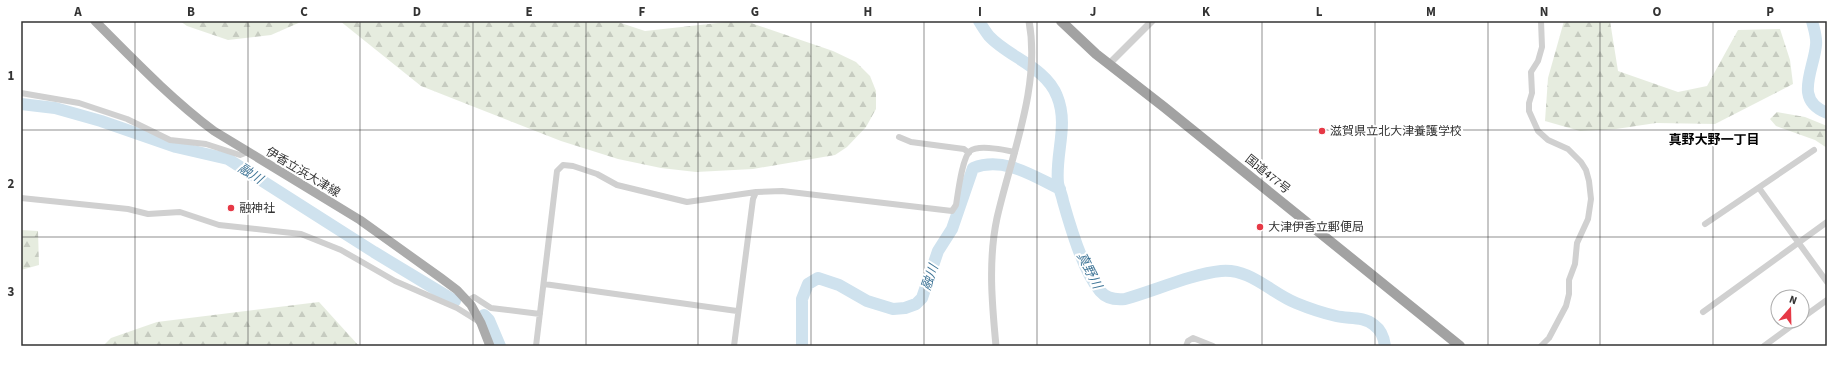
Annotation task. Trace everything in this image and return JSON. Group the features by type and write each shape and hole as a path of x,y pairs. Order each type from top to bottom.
{"highway":[{"name":"国道477号","path":"1061,21 1109,64 1460,346"}],"main road":[{"name":"伊香立浜大津線","path":"95,21 196,118 248,152 360,220 441,278 467,301 481,323 490,346"}],"street":[{"path":"996,346 992,293 993,246 997,219 1026,104 1031,58 1029,21"},
{"path":"1109,64 1152,21"},
{"path":"1541,21 1542,47 1538,61 1531,72 1532,93 1529,103 1529,111 1538,131 1548,140 1568,149 1581,162 1586,170 1589,181 1591,199 1588,220 1577,243 1575,264 1569,280 1569,294 1566,306 1549,338 1541,346"},
{"path":"21,92 79,103 127,119 170,140 206,144 240,155 248,152"},
{"path":"899,137 911,142 964,149 969,153"},
{"path":"536,346 557,171 563,165 572,166 597,174 617,185 687,202 756,192 782,191 952,211 956,205 966,158 969,153 980,148 1015,152"},
{"path":"1705,224 1814,150"},
{"path":"1759,188 1827,282"},
{"path":"734,346 753,199 756,192"},
{"path":"21,198 128,209 148,214 180,212 219,225 301,234 341,250 395,281 457,308 481,323"},
{"path":"1703,312 1827,222"},
{"path":"544,284 738,312"},
{"path":"467,301 474,297 491,308 540,314"},
{"path":"1810,312 1827,300"},
{"path":"1764,346 1787,329"},
{"path":"1186,346 1188,341 1193,338 1213,346"}],"green space":[{"path":"180,21 303,21 271,35 228,40 187,26"},
{"path":"340,21 615,21 645,31 736,21 751,23 833,51 856,62 870,76 876,91 876,109 866,127 847,147 835,155 753,169 696,172 661,168 618,159 561,141 421,86"},
{"path":"1564,21 1610,21 1618,71 1678,92 1707,86 1738,30 1780,29 1790,60 1793,84 1715,124 1656,123 1616,129 1580,131 1545,121 1548,78"},
{"path":"1777,112 1805,117 1827,126 1827,148 1815,140 1776,126 1770,119"},
{"path":"21,230 38,231 39,265 21,270"},
{"path":"319,302 359,346 103,346 111,338 157,322"}],"waterway":[{"name":"真野川","path":"979,21 989,36 997,43 1044,77 1052,86 1057,96 1062,118 1058,161 1058,185 1073,235 1083,260 1088,272 1102,293 1111,298 1125,299 1186,279 1221,271 1232,271 1251,277 1287,299 1305,307 1336,316 1366,320 1380,332 1385,346"},
{"path":"1812,21 1816,42 1815,55 1808,84 1808,92 1811,100 1817,107 1827,113"},
{"name":"融川","path":"21,104 55,108 101,121 176,147 228,159 374,252 455,301"},
{"name":"融川","path":"802,346 802,299 808,284 818,278 839,285 867,301 893,309 905,308 916,304 922,298 938,251 952,229 973,168 996,164 1007,166 1029,173 1060,189"},
{"name":"融川","path":"484,315 489,320 500,346"}],"place":[{"name":"滋賀県立北大津養護学校","path":"1322,131"},
{"name":"融神社","path":"231,208"},
{"name":"大津伊香立郵便局","path":"1260,227"}],"district":[{"name":"真野大野一丁目","path":"1714,139"}]}
